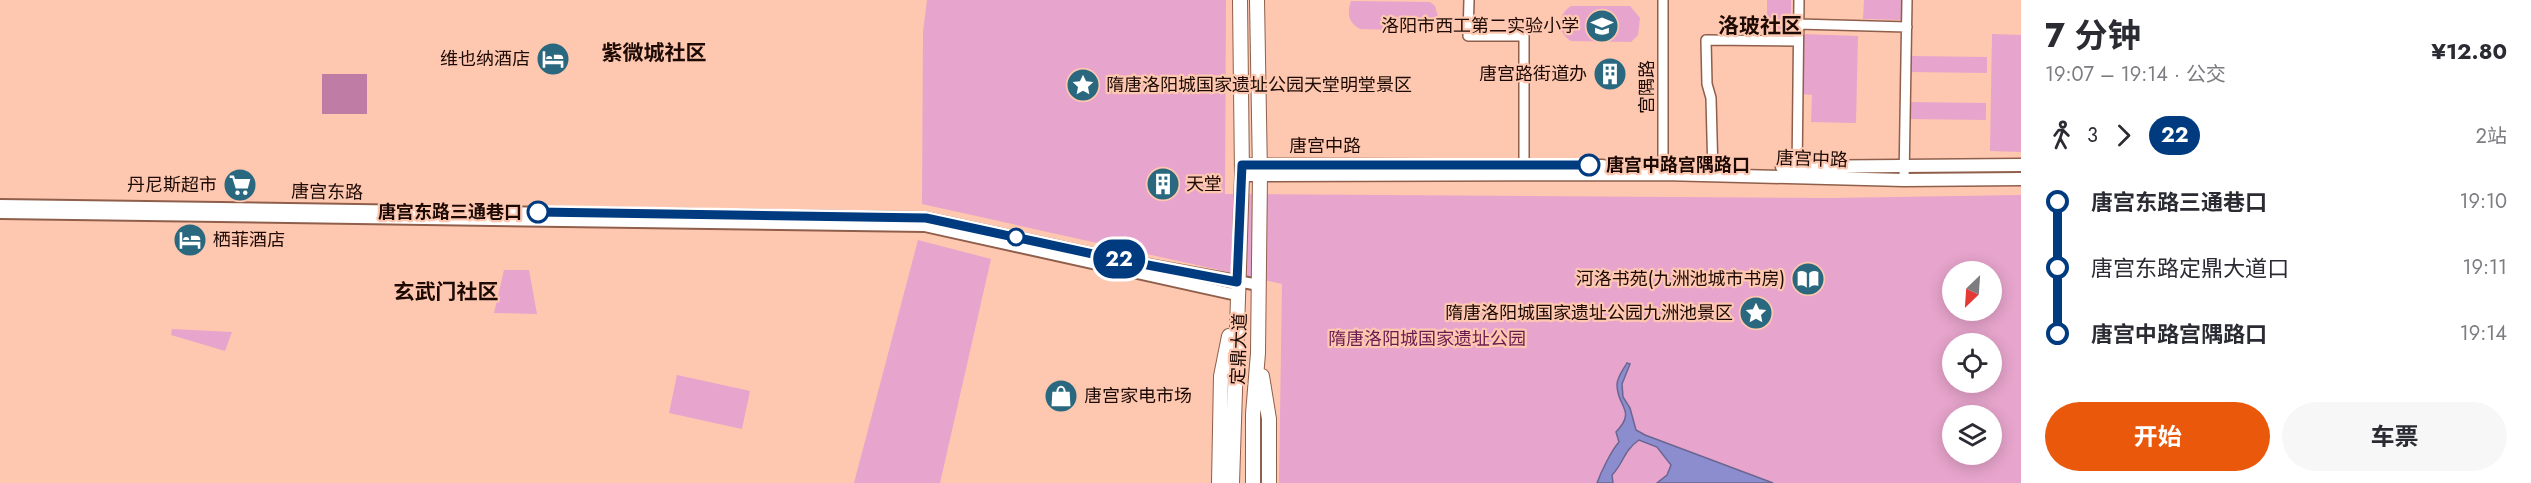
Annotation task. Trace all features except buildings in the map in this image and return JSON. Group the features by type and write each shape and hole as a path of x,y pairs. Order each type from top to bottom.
{"main road":[{"name":"定鼎大道","path":"1232,483 1227,415 1237,289 1242,170 1240,0"},
{"name":"定鼎大道","path":"1253,483 1258,353 1260,169 1257,0"},
{"name":"唐宫中路","path":"1242,170 1524,165 1663,170"},
{"name":"唐宫中路","path":"1904,174 2021,165"},
{"name":"唐宫中路","path":"1260,169 1713,170 2021,178"},
{"path":"1258,353 1268,410 1269,483"},
{"path":"1254,414 1258,405 1268,410"},
{"path":"1219,483 1227,415"}],"street":[{"path":"1468,0 1468,36 1524,36 1524,165"},
{"name":"宫隅路","path":"1663,0 1663,170"},
{"path":"1797,171 1799,0"},
{"path":"1904,174 1908,0"},
{"path":"1798,24 1907,27"},
{"path":"1713,170 1711,98 1707,84 1706,40 1798,41"},
{"name":"唐宫东路","path":"0,205 926,218 1116,259 1237,289"},
{"name":"唐宫东路","path":"0,213 925,226 1237,289 1259,285"}],"green space":[{"name":"隋唐洛阳城国家遗址公园","path":"927,0 1226,0 1225,194 1833,198 2021,195 2021,483 1279,483 1282,284 922,204 923,32"},
{"path":"1767,0 1791,0 1791,34 1767,34"},
{"path":"1864,0 1902,0 1902,20 1863,19"},
{"path":"1351,1 1430,2 1435,6 1438,17 1430,31 1360,29 1353,24 1350,17"},
{"path":"1571,6 1630,6 1640,18 1638,35 1631,42 1571,41 1563,33 1560,24 1563,14"},
{"path":"1803,34 1858,36 1856,123 1811,122 1812,95 1801,94"},
{"path":"1992,34 2021,35 2021,152 1990,151"},
{"path":"1911,56 1987,57 1987,73 1911,72"},
{"path":"1909,102 1986,103 1986,120 1909,119"},
{"path":"918,240 991,259 940,483 854,483"},
{"path":"504,270 529,270 537,314 494,313"},
{"path":"172,329 232,332 225,351 171,335"},
{"path":"677,375 750,391 742,429 669,413"}],"shaded area":[{"path":"322,74 367,74 367,114 322,114"}],"water":[{"path":"1627,363 1630,364 1622,384 1623,397 1630,408 1636,430 1773,483 1657,483 1667,475 1671,465 1657,447 1639,440 1630,448 1612,475 1613,483 1597,483 1606,462 1619,442 1616,432 1625,418 1626,413 1617,385 1619,376"}],"bus line":[{"name":"22","path":"538,212 926,218 1116,259 1237,282 1242,165 1589,165"}],"place":[{"name":"洛阳市西工第二实验小学","path":"1602,26"},
{"name":"维也纳酒店","path":"553,59"},
{"name":"唐宫路街道办","path":"1610,74"},
{"name":"隋唐洛阳城国家遗址公园天堂明堂景区","path":"1083,85"},
{"name":"唐宫中路宫隅路口","path":"1589,165"},
{"name":"天堂","path":"1163,184"},
{"name":"丹尼斯超市","path":"240,185"},
{"name":"唐宫东路三通巷口","path":"538,212"},
{"name":"栖菲酒店","path":"190,240"},
{"name":"河洛书苑(九洲池城市书房)","path":"1808,279"},
{"name":"隋唐洛阳城国家遗址公园九洲池景区","path":"1756,313"},
{"name":"唐宫家电市场","path":"1061,396"}],"district":[{"name":"洛玻社区","path":"1760,26"},
{"name":"紫微城社区","path":"654,53"},
{"name":"玄武门社区","path":"446,292"}]}
